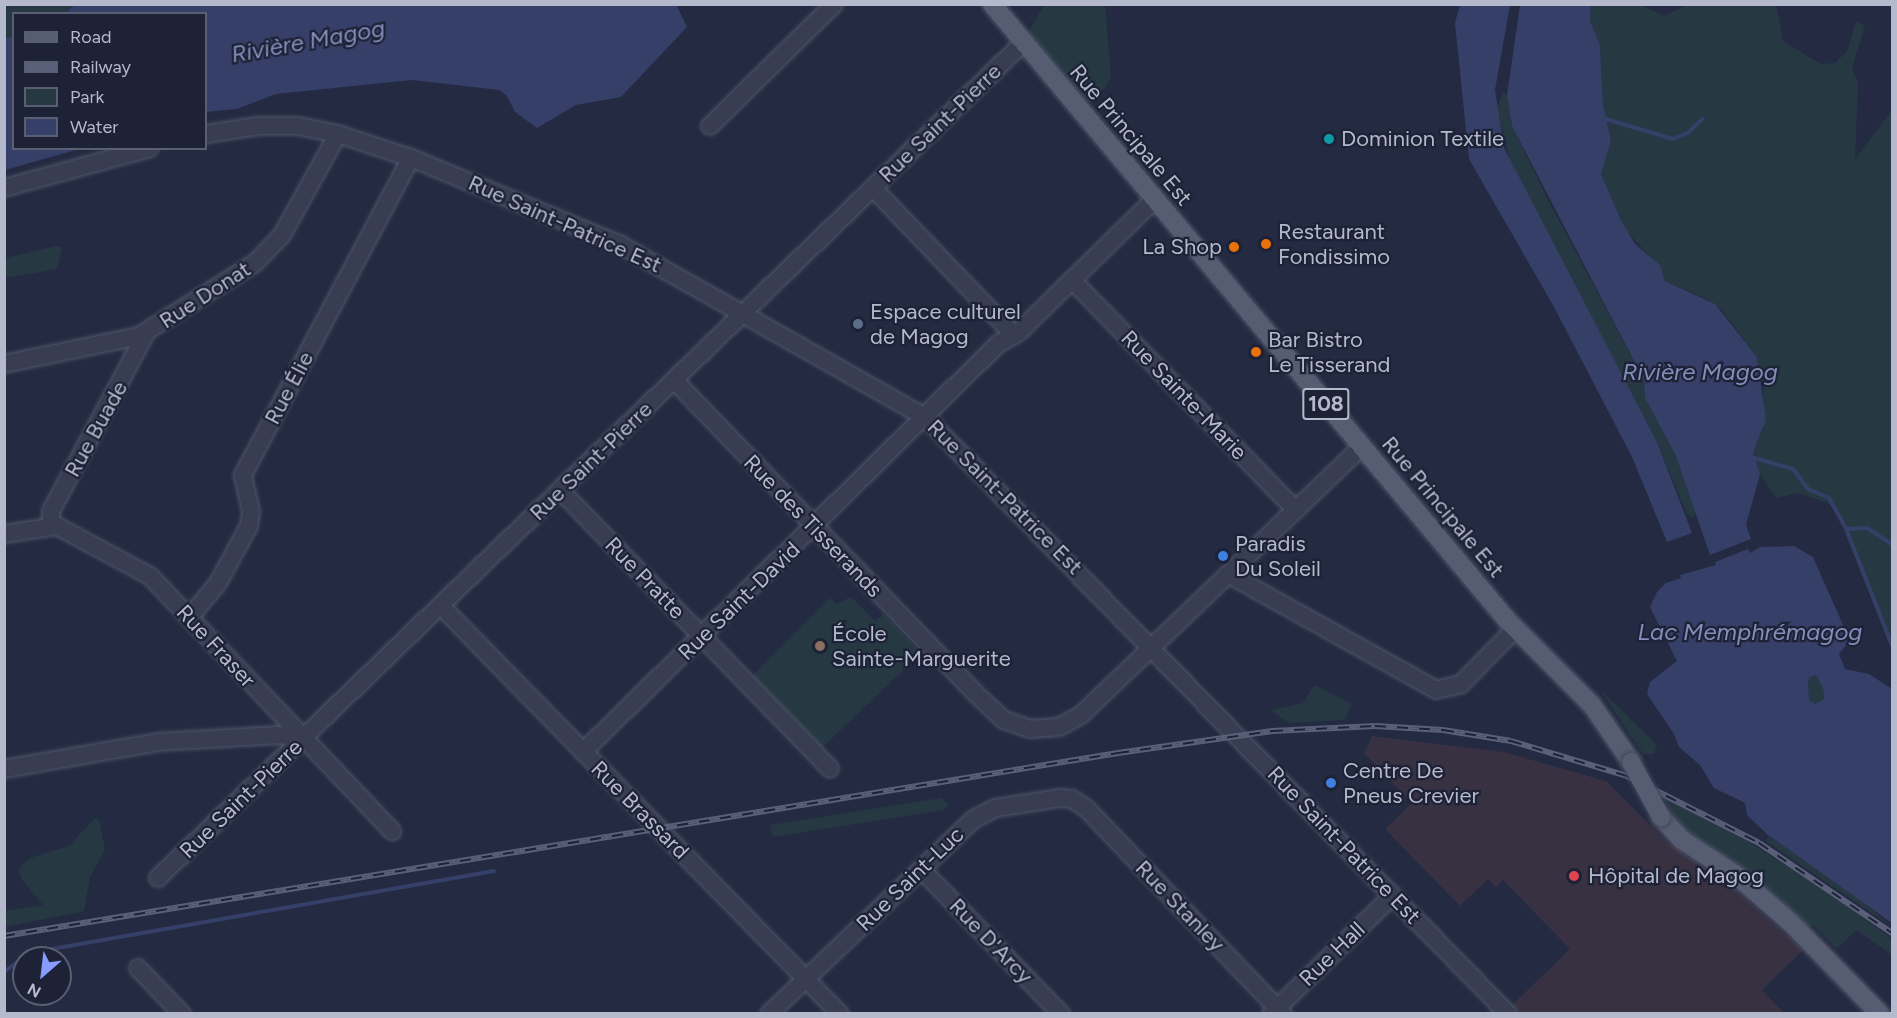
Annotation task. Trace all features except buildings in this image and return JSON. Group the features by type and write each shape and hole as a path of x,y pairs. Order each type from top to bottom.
{"main road":[{"name":"Rue Principale Est","path":"992,4 1515,628 1592,705 1631,762 1661,817 1682,840 1737,876 1790,922 1880,1014"}],"street":[{"path":"710,126 834,4"},
{"name":"Rue Saint-Pierre","path":"158,878 1023,43"},
{"name":"Rue Saint-Patrice Est","path":"207,134 278,125 338,134 411,158 601,235 743,312 925,417 1508,1014"},
{"name":"Rue Donat","path":"4,364 146,333 270,250 338,134"},
{"path":"4,188 143,150"},
{"name":"Rue Élie","path":"189,618 218,583 249,526 251,511 243,475 411,158"},
{"path":"873,188 1014,335"},
{"name":"Rue Saint-David","path":"583,752 703,638 999,344 1014,335 1154,200"},
{"name":"Rue Sainte-Marie","path":"1072,280 1296,510"},
{"name":"Rue Buade","path":"51,525 51,511 146,333"},
{"name":"Rue des Tisserands","path":"674,380 814,528 997,715 1021,727 1049,729 1075,719 1361,447"},
{"name":"Rue Pratte","path":"560,490 830,770"},
{"path":"4,534 51,525"},
{"name":"Rue Fraser","path":"51,525 143,570 392,831"},
{"path":"1228,574 1436,690 1461,684 1515,628"},
{"name":"Rue Brassard","path":"441,606 840,1014"},
{"path":"4,769 158,742 278,735 305,738"},
{"name":"Rue Saint-Luc","path":"770,1014 964,827 989,810 1060,798 1076,801"},
{"name":"Rue Stanley","path":"1076,801 1277,1012"},
{"name":"Rue D'Arcy","path":"921,869 1061,1014"},
{"name":"Rue Hall","path":"1277,1012 1393,895"},
{"path":"138,968 182,1014"}],"shaded area":[{"name":"Hôpital de Magog","path":"1372,736 1504,752 1606,781 1668,843 1728,883 1803,950 1762,990 1784,1013 1519,1013 1511,1006 1570,949 1503,880 1496,887 1488,879 1460,906 1385,829 1412,803 1364,753"}],"green space":[{"path":"4,5 75,5 66,12 12,12 12,36 5,38"},
{"path":"1044,5 1105,5 1111,77 1105,88 1085,105 1028,33"},
{"path":"1591,5 1641,5 1664,16 1687,5 1776,5 1783,41 1821,64 1835,63 1847,51 1856,22 1865,25 1852,68 1858,84 1855,159 1892,110 1892,645 1839,514 1828,503 1798,493 1776,498 1760,474 1753,453 1764,427 1763,383 1757,357 1722,310 1707,299 1665,281 1661,268 1627,232 1601,174 1611,141 1603,104 1600,45 1590,21"},
{"path":"1503,93 1507,95 1512,126 1548,200 1644,380 1645,398 1676,456 1696,513 1694,518 1687,514 1657,442 1510,161 1497,109"},
{"path":"57,246 62,248 57,269 5,278 5,258"},
{"name":"École Sainte-Marguerite","path":"851,597 875,621 883,614 921,653 822,748 752,676 830,598 836,604"},
{"path":"1816,675 1823,688 1824,700 1815,704 1809,700 1808,684 1809,678"},
{"path":"1314,685 1352,704 1344,720 1289,723 1271,710 1303,703"},
{"path":"1599,688 1657,745 1654,754 1643,754"},
{"path":"1660,794 1744,839 1825,890 1892,939 1892,955 1856,930 1837,949 1813,925 1810,927 1752,877 1684,830"},
{"path":"941,798 948,804 944,810 773,837 770,825"},
{"path":"94,819 99,819 105,850 90,877 84,911 5,927 5,911 43,905 22,880 18,870 22,865 30,858 69,846"},
{"path":"1769,836 1852,892 1892,927 1766,841"}],"water":[{"name":"Rivière Magog","path":"676,4 687,27 621,97 576,105 537,128 515,112 507,96 499,90 412,80 276,94 237,109 207,112 207,12 66,12 75,5"},
{"name":"Rivière Magog","path":"1460,5 1510,5 1495,90 1504,148 1657,442 1692,533 1667,542 1632,457 1554,307 1469,159 1455,23"},
{"name":"Rivière Magog","path":"1520,5 1591,5 1590,21 1600,45 1603,104 1611,141 1601,174 1622,222 1635,244 1660,265 1665,281 1715,304 1757,357 1766,420 1753,453 1760,474 1746,525 1751,539 1710,555 1676,456 1645,398 1644,380 1512,126 1507,95"},
{"path":"12,36 12,150 75,150 5,170 5,38"},
{"name":"Lac Memphrémagog","path":"1794,546 1813,557 1847,634 1847,644 1839,654 1845,669 1869,674 1892,689 1892,923 1768,835 1747,815 1745,803 1714,788 1700,765 1679,747 1674,734 1647,694 1650,682 1677,661 1650,607 1657,592 1666,583 1681,578 1680,575 1716,565 1715,562 1748,549 1750,553 1760,547","holes":["1816,675 1823,688 1824,699 1815,704 1809,700 1809,678"]}],"waterway":[{"path":"1606,119 1673,139 1688,133 1702,119"},
{"path":"1754,458 1793,469 1808,489 1829,498 1846,529 1892,645"},
{"path":"1846,529 1867,528 1892,544"},
{"path":"4,972 29,953 494,871"}],"railway":[{"path":"4,936 1118,753 1272,731 1375,726 1443,730 1511,741 1627,776 1759,843 1892,933"}],"place":[{"name":"Dominion Textile","path":"1329,139"},
{"name":"Restaurant Fondissimo","path":"1266,244"},
{"name":"La Shop","path":"1234,247"},
{"name":"Espace culturel de Magog","path":"858,324"},
{"name":"Bar Bistro Le Tisserand","path":"1256,352"},
{"name":"Paradis Du Soleil","path":"1223,556"},
{"name":"École Sainte-Marguerite","path":"820,646"},
{"name":"Centre De Pneus Crevier","path":"1331,783"},
{"name":"Hôpital de Magog","path":"1574,876"}]}
